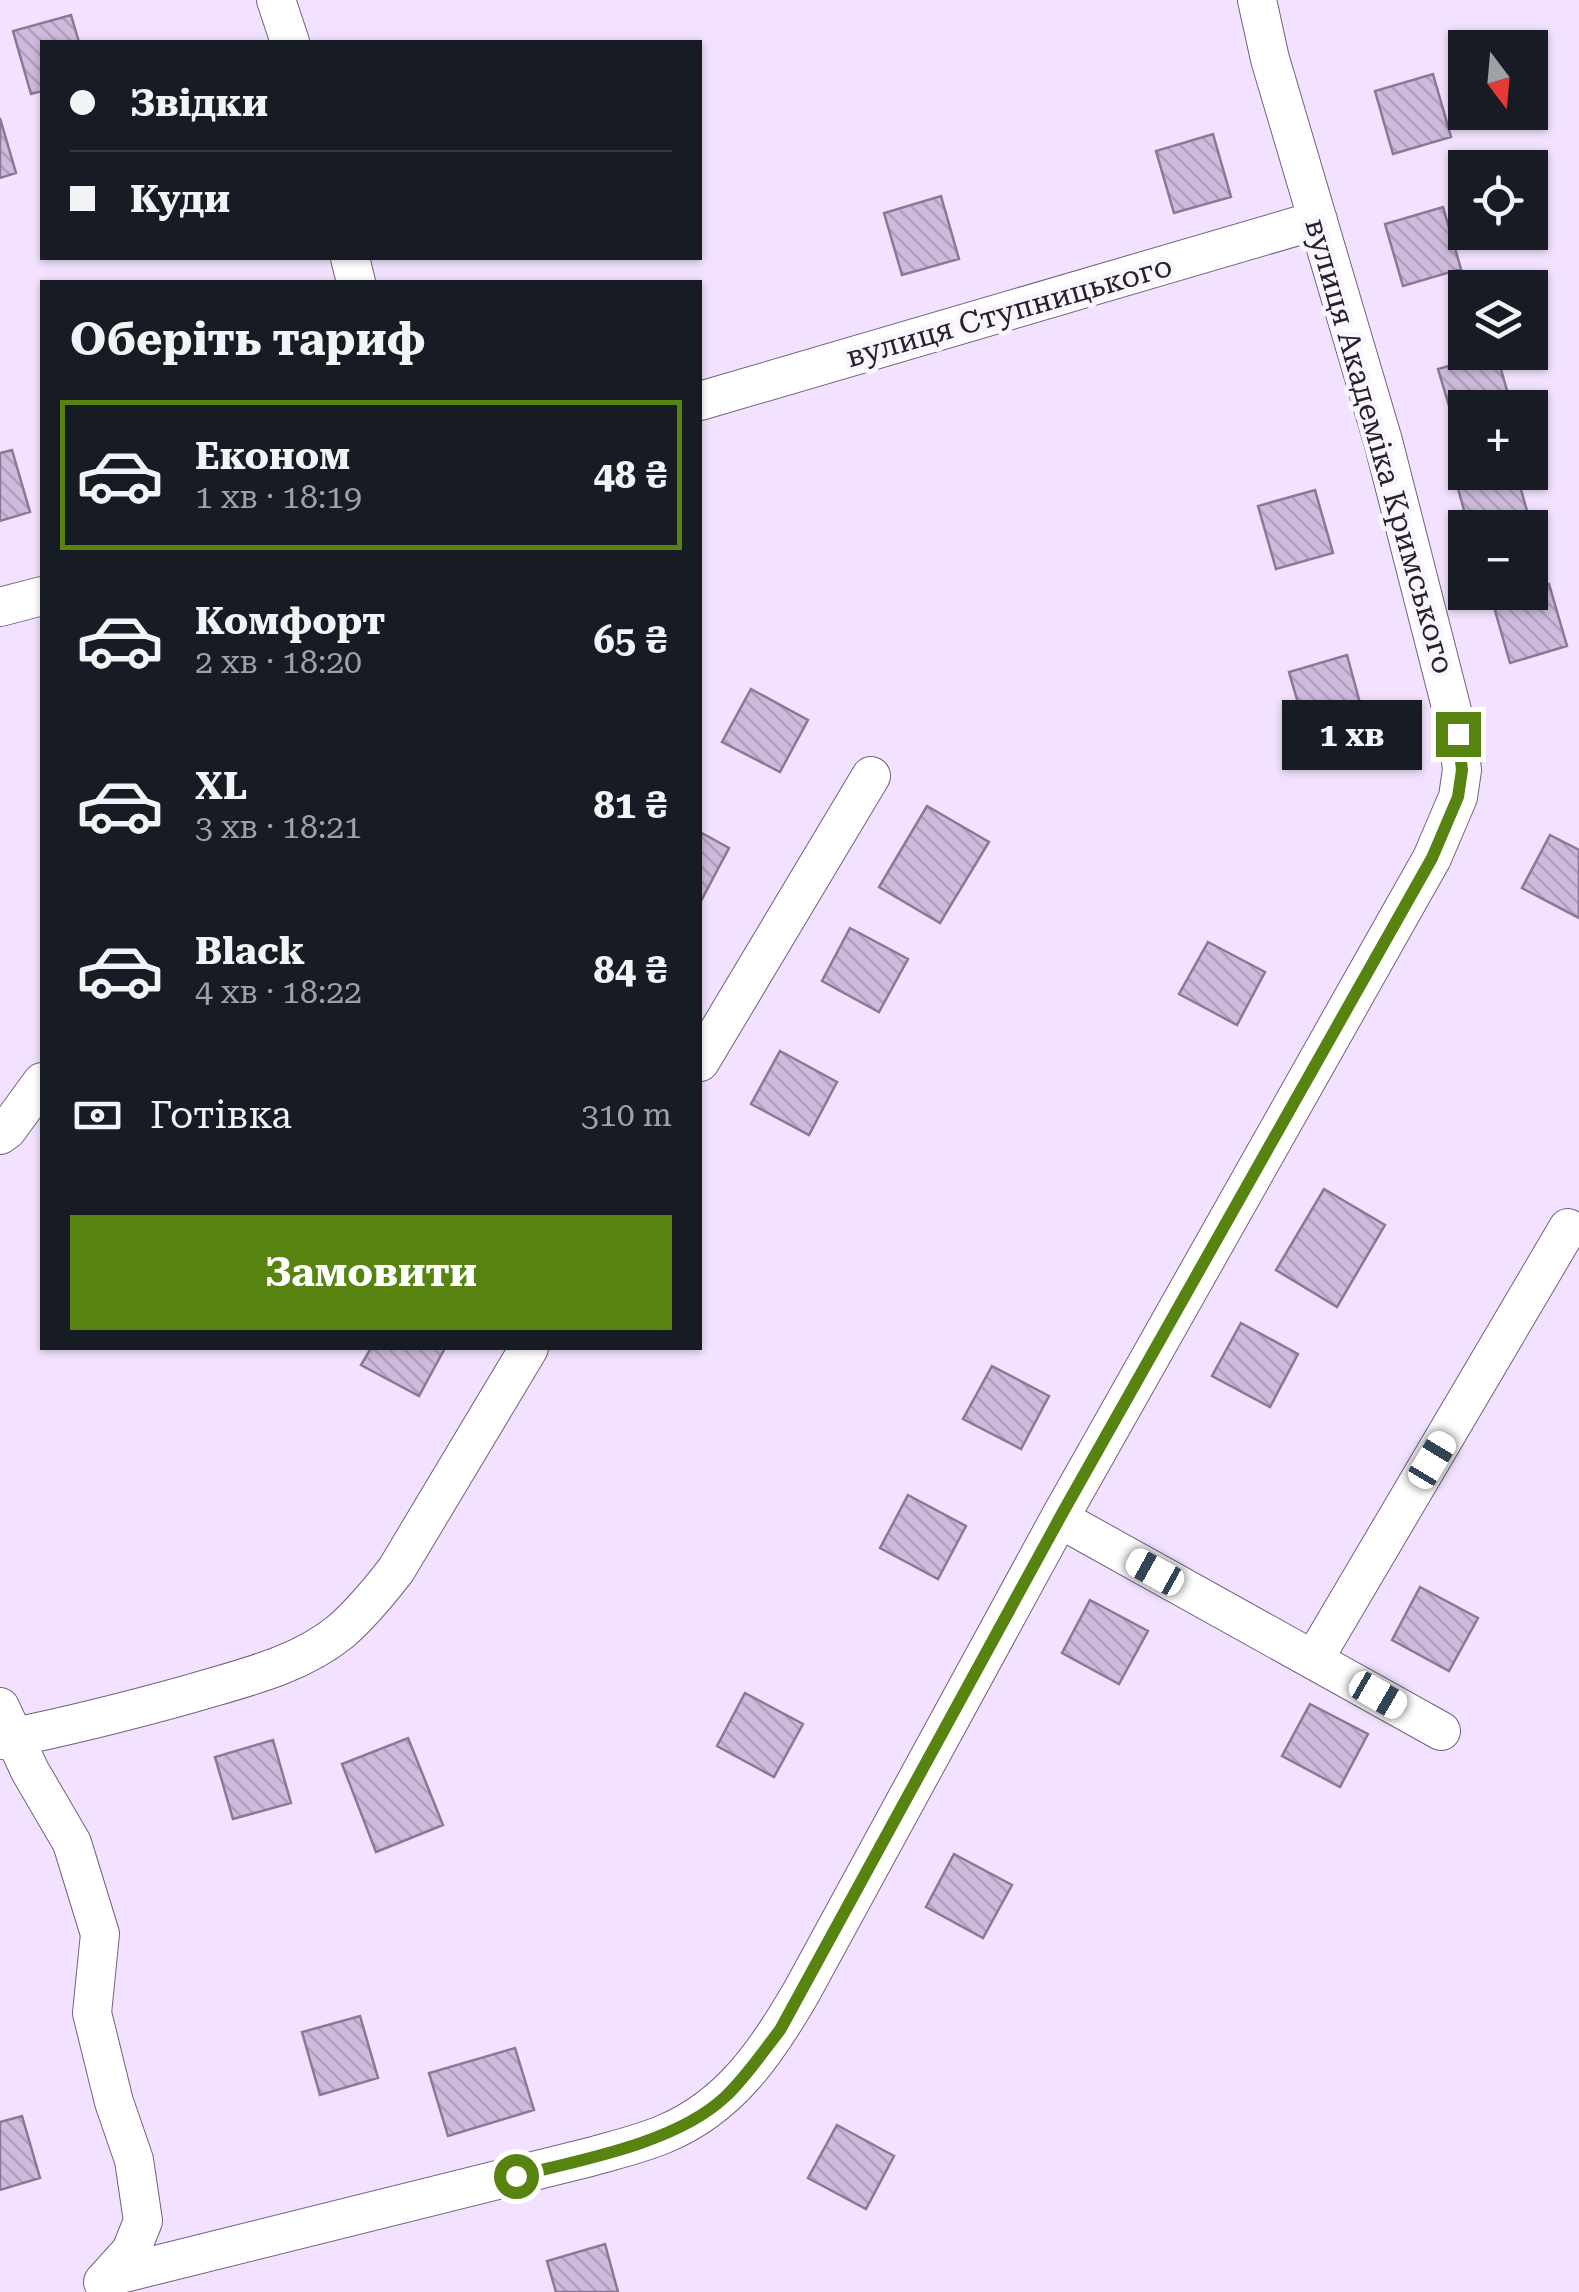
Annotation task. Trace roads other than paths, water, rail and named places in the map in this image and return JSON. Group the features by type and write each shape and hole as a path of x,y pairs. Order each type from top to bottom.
{"street":[{"path":"276,0 289,40"},
{"name":"вулиця Академіка Кримського","path":"101,2284 664,2135 724,2098 780,2030 1060,1519 1432,858 1458,797 1462,770 1458,734 1384,441 1270,59 1258,0"},
{"name":"вулиця Ступницького","path":"702,400 1318,220"},
{"path":"0,607 40,597"},
{"path":"702,1059 872,776"},
{"path":"0,1135 40,1085"},
{"path":"1314,1659 1568,1228"},
{"path":"101,2284 131,2251 143,2221 134,2160 114,2102 92,2014 100,1934 72,1843 5,1728 133,1710 246,1678 306,1654 339,1632 370,1603 396,1570 528,1350"},
{"path":"1060,1519 1441,1731"}]}
